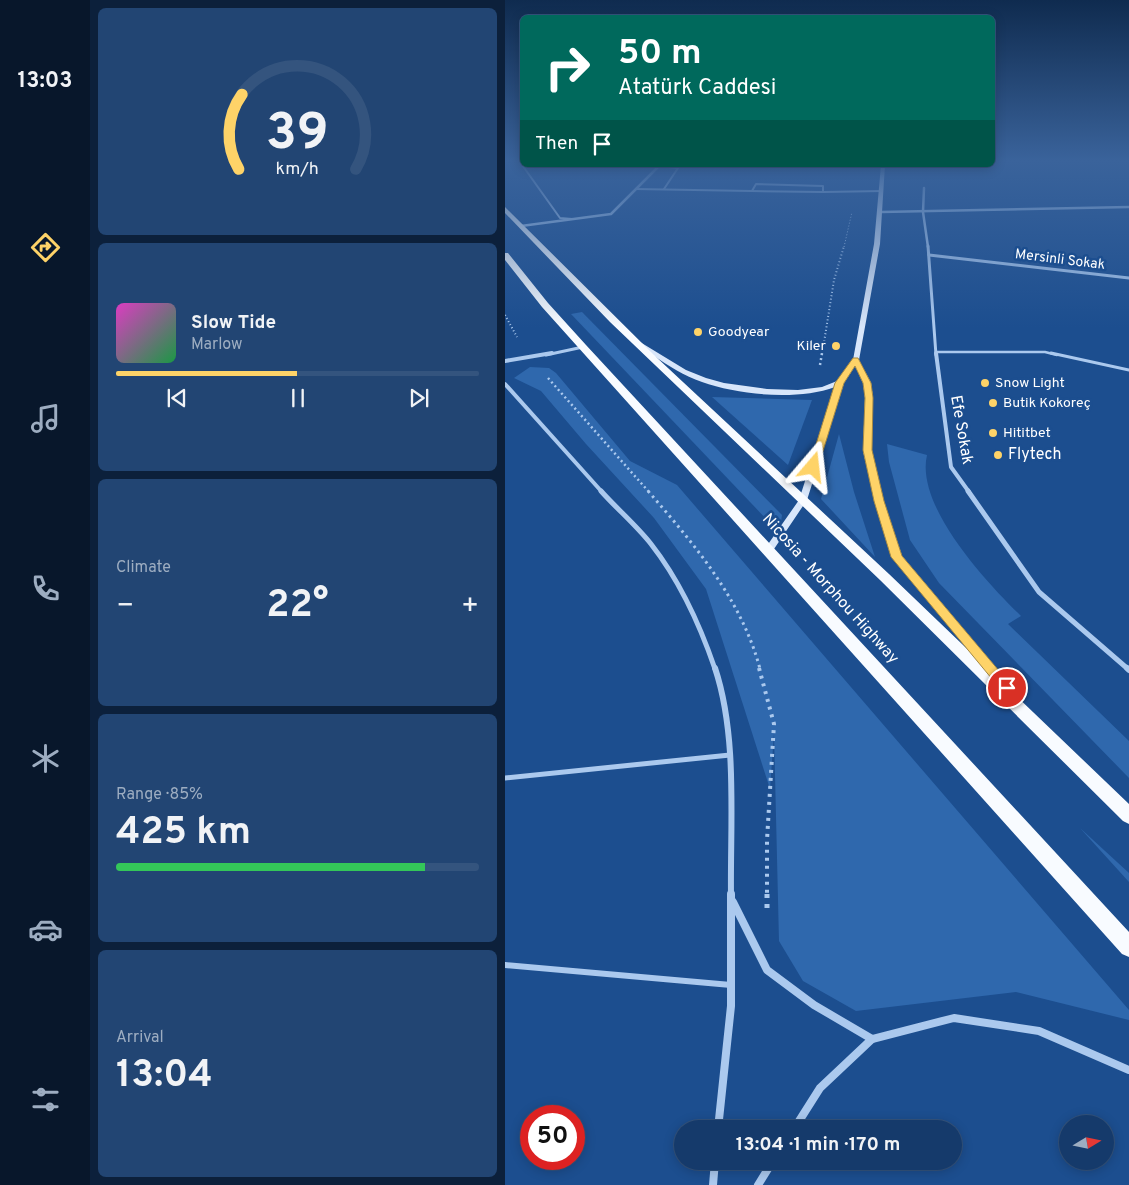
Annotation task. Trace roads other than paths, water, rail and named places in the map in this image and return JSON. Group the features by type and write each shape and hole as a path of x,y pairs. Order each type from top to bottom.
{"highway":[{"path":"513,217 631,339 803,500 1129,816"},
{"name":"Nicosia - Morphou Highway","path":"505,255 583,348 1129,947"}],"main road":[{"path":"769,550 803,500 839,383 856,360 880,217"},
{"path":"631,339 684,371 713,383 737,388 786,391 820,390 839,383"},
{"path":"856,360 867,383 869,398 867,450 879,501 897,557 1044,732"}],"street":[{"path":"521,226 587,217"},
{"name":"Efe Sokak","path":"924,217 929,255 936,352 951,468 1039,592 1129,670"},
{"name":"Mersinli Sokak","path":"929,255 1129,278"},
{"path":"505,361 583,348"},
{"path":"505,384 652,545 674,578 707,650 723,696 731,755 731,1006 719,1120"},
{"path":"732,900 767,970 814,1005 872,1039"},
{"path":"800,1120 820,1088 872,1039 953,1018 1039,1031 1129,1070"},
{"path":"713,1185 714,1170"},
{"path":"758,1185 767,1170"}],"lane":[{"path":"560,217 574,219"},
{"path":"936,352 1045,352 1129,370"},
{"path":"505,778 731,755"},
{"path":"505,965 731,985"}],"place":[{"name":"Goodyear","path":"698,332"},
{"name":"Kiler","path":"836,346"},
{"name":"Snow Light","path":"985,383"},
{"name":"Butik Kokoreç","path":"993,403"},
{"name":"Hititbet","path":"993,433"},
{"name":"Flytech","path":"998,455"}]}
